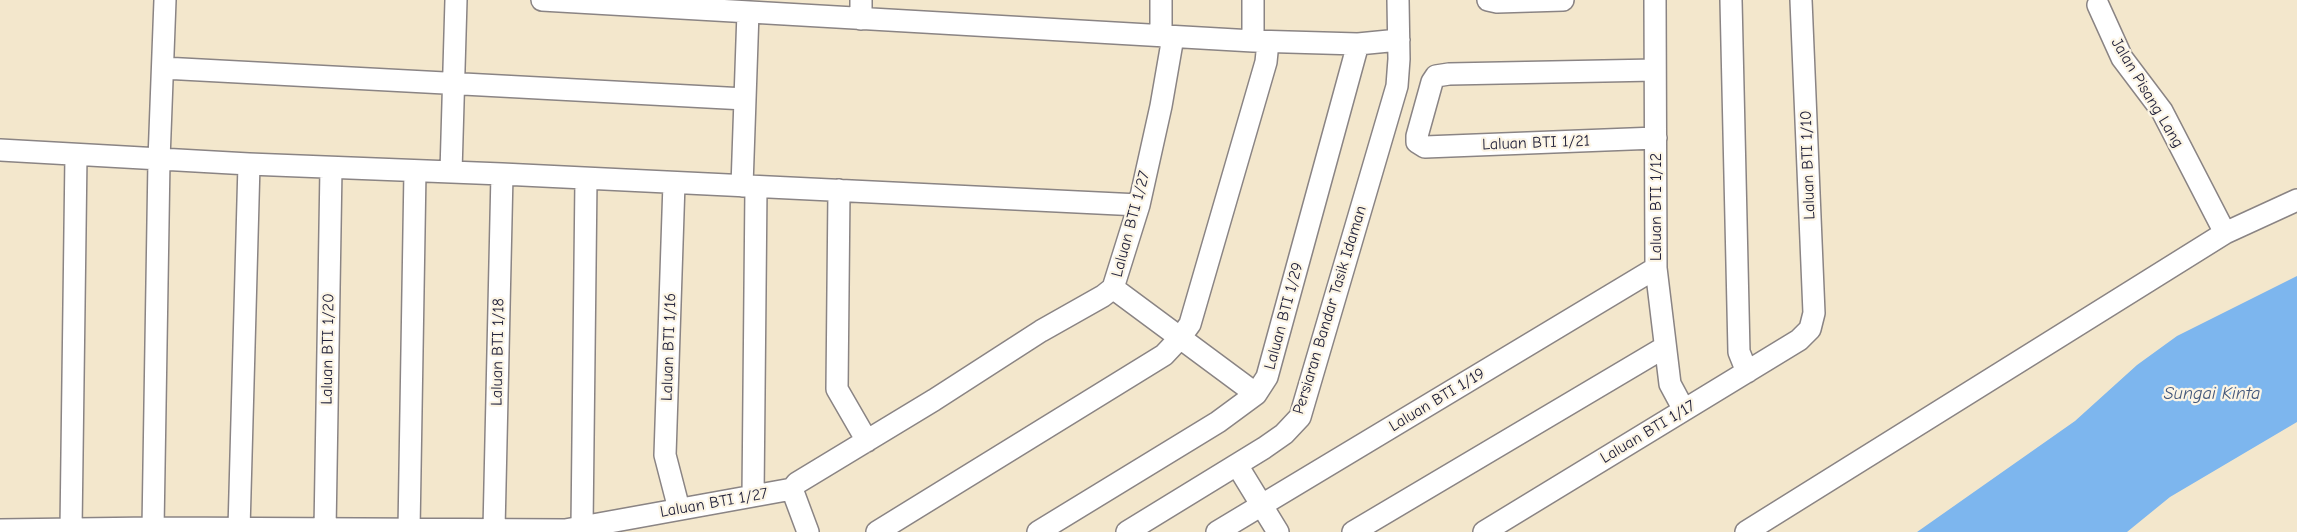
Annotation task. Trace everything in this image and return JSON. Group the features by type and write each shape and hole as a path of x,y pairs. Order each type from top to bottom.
{"street":[{"path":"153,528 159,160 165,0"},
{"path":"451,172 456,0"},
{"path":"542,0 588,1 748,12 861,9 1167,37 1358,44 1399,40"},
{"name":"Laluan BTI 1/27","path":"0,530 125,530 153,528 565,530 792,489 797,483 1041,331 1103,296 1113,288 1139,204 1161,106 1167,37 1161,0"},
{"path":"877,532 1164,355 1190,324 1266,62 1260,41 1253,0"},
{"name":"Persiaran Bandar Tasik Idaman","path":"1127,532 1284,434 1300,417 1397,86 1398,0"},
{"path":"1488,0 1497,2 1563,0"},
{"name":"Laluan BTI 1/12","path":"1655,0 1656,268 1670,384 1684,410"},
{"path":"1731,0 1739,352 1747,372"},
{"name":"Laluan BTI 1/10","path":"1801,0 1814,313 1810,329"},
{"name":"Jalan Pisang Lang","path":"2097,2 2122,58 2162,111 2225,233"},
{"path":"748,12 745,99 749,187 752,496"},
{"name":"Laluan BTI 1/29","path":"1038,532 1218,422 1256,394 1267,377 1358,44"},
{"path":"162,68 745,99"},
{"name":"Laluan BTI 1/21","path":"1656,70 1449,74 1436,76 1432,82 1417,142 1425,147 1656,138"},
{"path":"0,150 159,160 1139,204"},
{"path":"70,529 76,155"},
{"path":"239,529 248,164"},
{"name":"Laluan BTI 1/20","path":"324,530 330,168"},
{"path":"414,530 415,171"},
{"name":"Laluan BTI 1/18","path":"494,529 502,174"},
{"path":"582,527 586,178"},
{"name":"Laluan BTI 1/16","path":"674,184 665,455 679,509"},
{"path":"839,190 837,389 867,441"},
{"path":"1746,532 2225,233 2297,200"},
{"name":"Laluan BTI 1/19","path":"1217,532 1656,268"},
{"path":"1113,288 1256,394"},
{"name":"Laluan BTI 1/17","path":"1484,532 1799,340 1810,329"},
{"path":"1354,532 1665,347"},
{"path":"1237,465 1278,532"},
{"path":"792,489 808,532"}],"water":[{"name":"Sungai Kinta","path":"2297,276 2297,422 2170,497 2127,532 1917,532 2075,421 2137,365 2177,336"}]}
